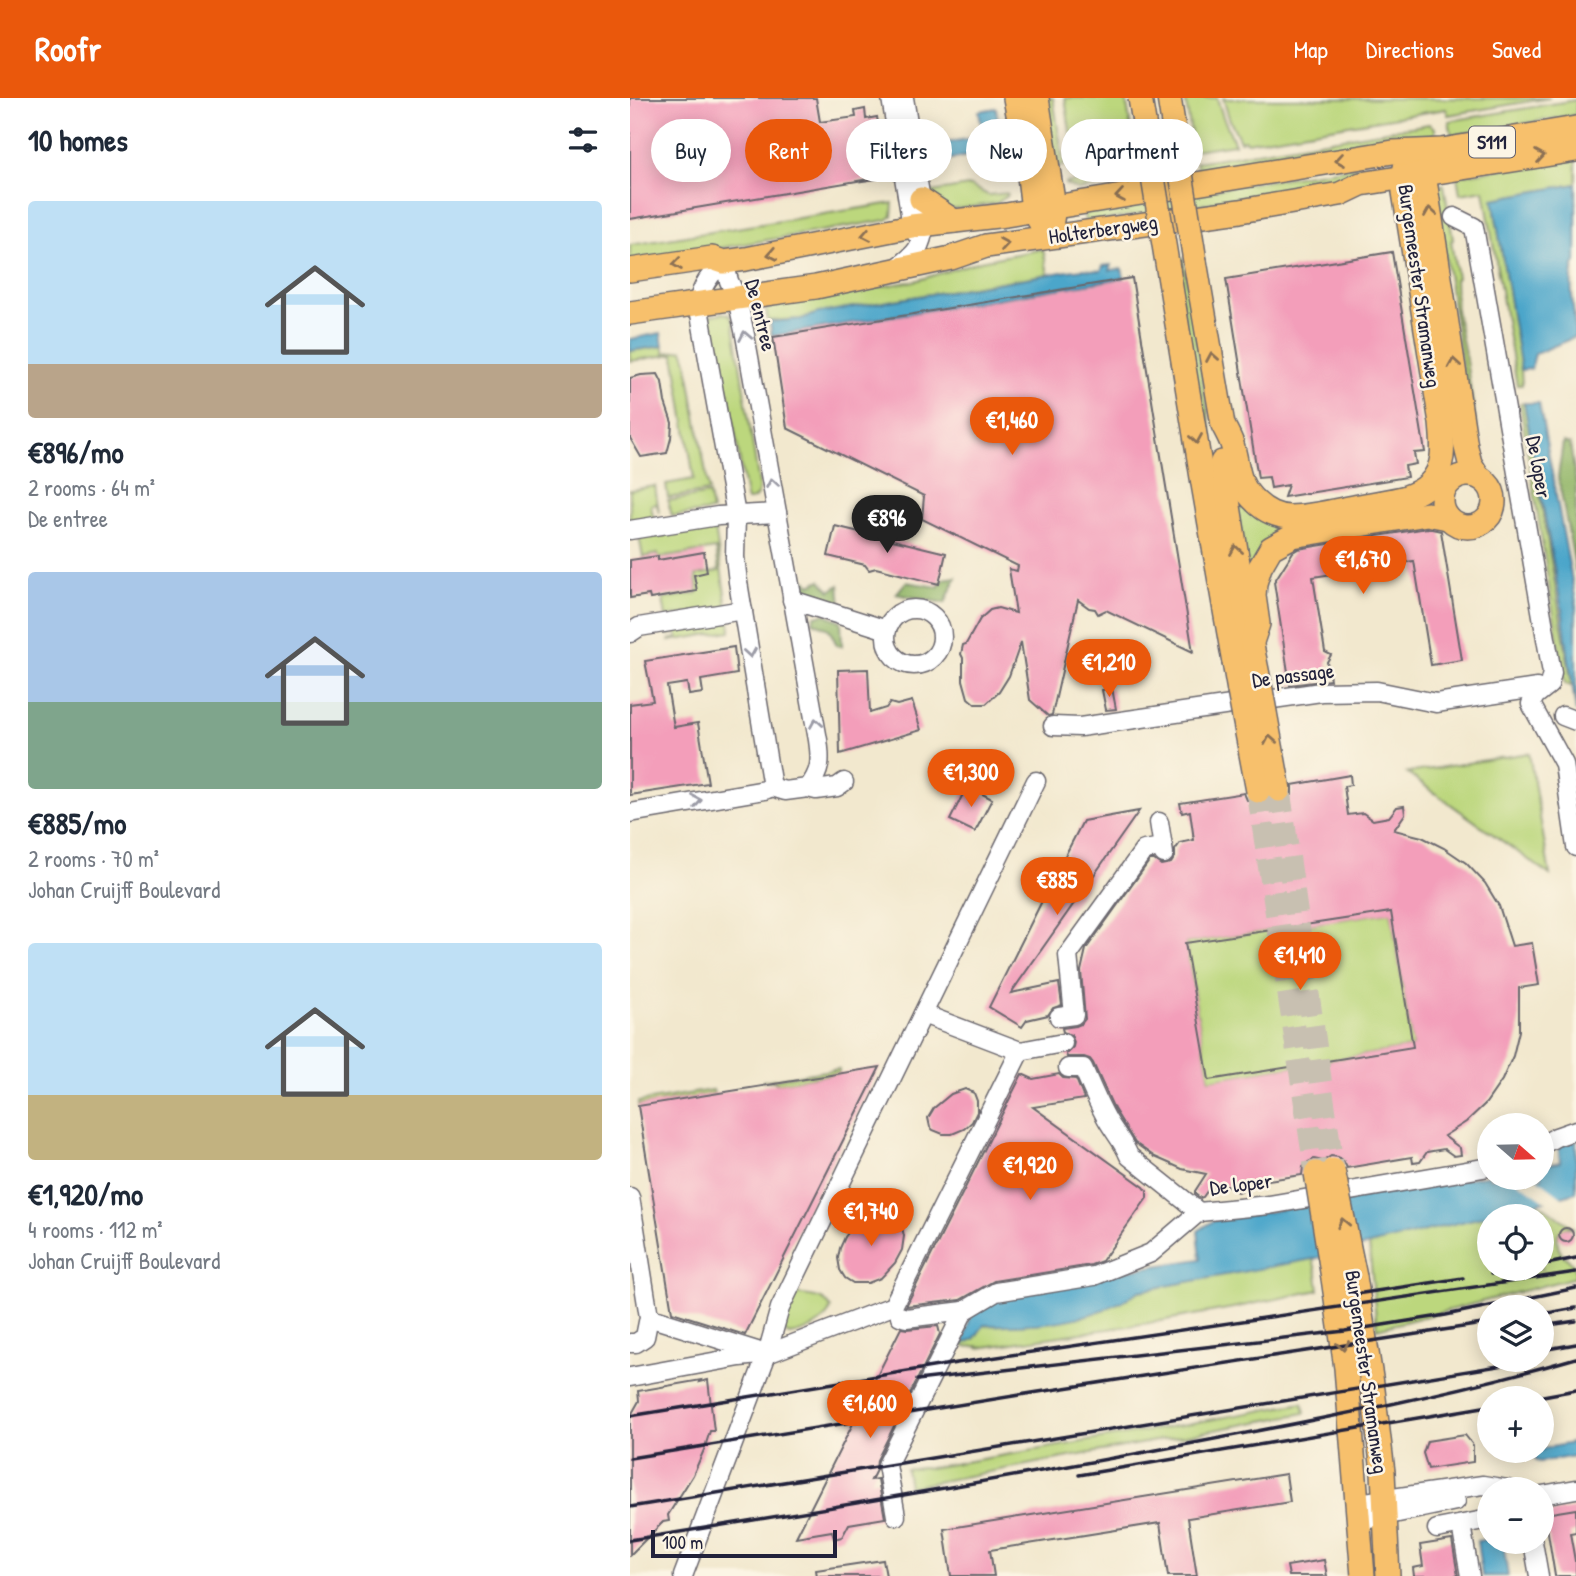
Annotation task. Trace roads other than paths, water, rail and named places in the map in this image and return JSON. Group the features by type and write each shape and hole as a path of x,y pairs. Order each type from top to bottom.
{"main road":[{"path":"1015,98 1028,168 1044,208"},
{"path":"1037,98 1044,208 1049,237"},
{"name":"Burgemeester Stramanweg","path":"1140,98 1201,471 1269,790"},
{"name":"Burgemeester Stramanweg","path":"1169,98 1223,425 1232,444 1240,482 1247,493 1265,509 1279,515 1292,526 1408,507 1430,483 1441,464 1441,423 1408,216 1414,176"},
{"name":"Holterbergweg","path":"630,270 712,258 724,262 746,259 919,231 954,221 1379,154 1442,150 1576,128"},
{"name":"Holterbergweg","path":"630,313 816,287 951,258 986,246 1240,211 1340,194 1362,184 1576,150"},
{"name":"Burgemeester Stramanweg","path":"1408,151 1466,447 1470,463 1478,476"},
{"path":"1340,194 1373,195 1390,199 1408,216"},
{"path":"921,199 954,221"},
{"path":"1408,507 1426,505 1440,497 1448,486 1464,475 1484,479 1492,490 1495,503 1490,516 1480,525 1459,526 1448,518 1442,505 1448,486 1456,464 1449,412 1434,380"},
{"name":"Burgemeester Stramanweg","path":"1223,425 1220,449 1252,642"},
{"name":"Burgemeester Stramanweg","path":"1250,691 1252,642 1258,624 1255,583 1270,548 1292,526 1336,510 1408,507 1448,518"},
{"name":"Burgemeester Stramanweg","path":"1325,1171 1344,1277 1373,1390 1383,1472 1388,1576"},
{"name":"Burgemeester Stramanweg","path":"1344,1277 1346,1368 1363,1576"}],"street":[{"path":"891,98 919,231 935,254 951,258"},
{"path":"890,272 914,256 919,231 921,199 904,98"},
{"name":"De loper","path":"1454,217 1474,227 1552,673 1549,685 1535,696 1531,704 1564,764 1576,847"},
{"name":"De entree","path":"724,262 737,298 813,706 820,767"},
{"name":"De entree","path":"698,303 707,280 724,262"},
{"path":"698,303 736,515 735,557 772,787"},
{"path":"630,530 718,516 777,513"},
{"path":"792,600 887,630"},
{"path":"633,628 744,610"},
{"name":"De passage","path":"1053,726 1080,727 1321,692 1377,691 1436,703 1537,688"},
{"path":"630,813 772,787 785,791 808,788 816,790 837,787 844,782 825,775 820,767"},
{"path":"808,788 820,767"},
{"path":"683,1576 767,1354 780,1308 1036,781"},
{"path":"1059,1017 1074,1014 1068,955 1144,850 1164,850 1159,822"},
{"path":"923,1014 1020,1052 1063,1043"},
{"path":"630,1377 767,1354 893,1306 1020,1052"},
{"name":"De loper","path":"1068,1068 1083,1068 1129,1156 1199,1212 1269,1205 1477,1169"},
{"path":"1554,1138 1576,1130"},
{"path":"630,1197 649,1317 645,1337 636,1343 630,1343"},
{"path":"900,1316 906,1318 964,1311 996,1292 1094,1276 1151,1253 1199,1212"},
{"path":"895,1517 887,1465 964,1311"},
{"path":"658,1320 767,1354"},
{"path":"1359,1512 1477,1486"},
{"path":"1554,1493 1576,1489"},
{"path":"1437,1529 1477,1522"},
{"path":"1461,1525 1470,1576"},
{"path":"1535,1554 1539,1576"}],"water":[{"path":"996,108 998,119 980,119 979,111"},
{"path":"966,139 966,156 952,159 952,142"},
{"path":"1576,184 1576,261 1572,279 1575,337 1535,354 1531,369 1521,370 1493,199"},
{"path":"1111,265 1110,270 1122,269 1124,278 772,336 770,322 801,319 818,313 1068,271 1101,271 1103,266"},
{"path":"661,333 663,346 630,351 630,339"},
{"path":"1524,403 1539,403 1576,602 1576,712 1563,616"},
{"path":"1576,1141 1576,1192 1534,1204 1477,1204 1477,1218 1313,1259 1139,1291 1121,1302 1084,1316 1025,1325 984,1325 974,1339 963,1344 977,1293 1201,1259 1198,1231 1213,1221 1477,1177 1477,1190 1554,1190 1554,1163 1560,1162 1558,1144"},
{"path":"1576,1442 1576,1456 1554,1460 1554,1447"},
{"path":"1479,1554 1505,1554 1508,1576 1482,1576"}],"tunnel":[{"path":"1279,790 1333,1170"},
{"path":"1258,791 1316,1173"}],"railway":[{"path":"1554,1263 1576,1258"},
{"path":"630,1416 957,1363 1576,1272"},
{"path":"1356,1294 1463,1278"},
{"path":"917,1380 1345,1331 1446,1315 1576,1288"},
{"path":"1554,1312 1576,1308"},
{"path":"1554,1324 1576,1321"},
{"path":"630,1458 1477,1325"},
{"path":"1554,1348 1576,1344"},
{"path":"630,1540 973,1483 1278,1427 1428,1396 1576,1358"},
{"path":"630,1507 1477,1370"},
{"path":"1554,1394 1576,1390"},
{"path":"1079,1475 1477,1408"}]}
